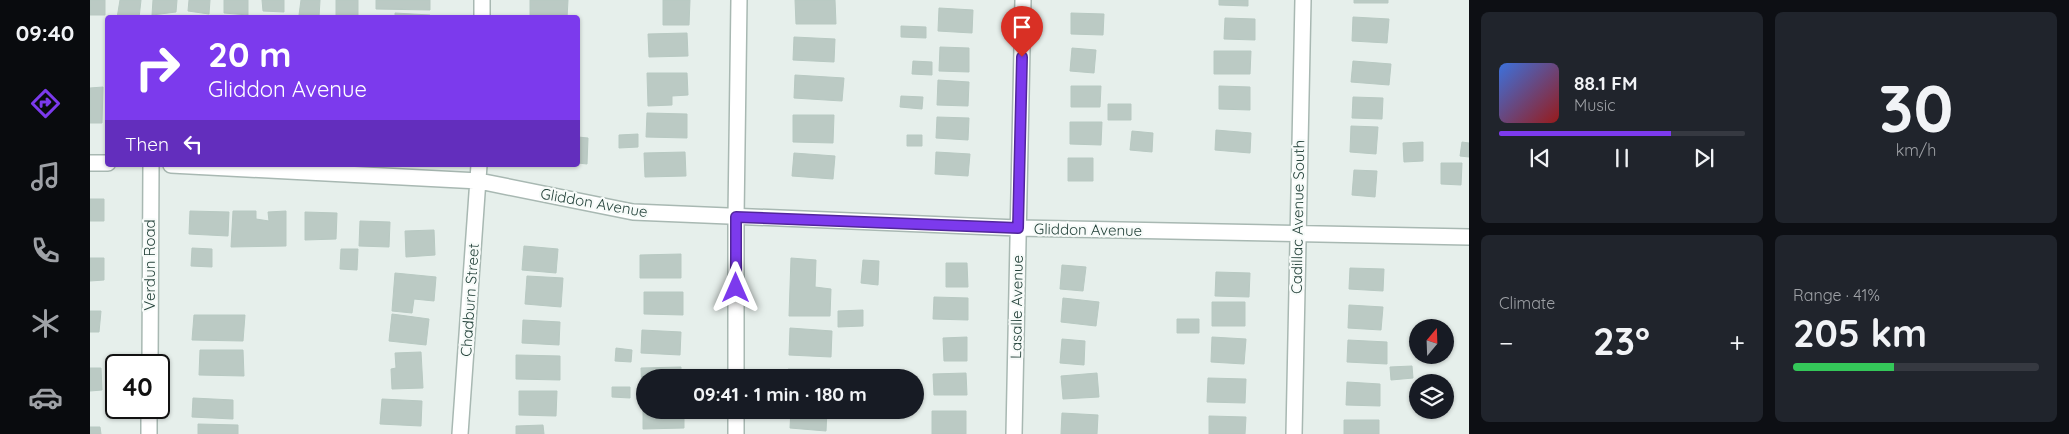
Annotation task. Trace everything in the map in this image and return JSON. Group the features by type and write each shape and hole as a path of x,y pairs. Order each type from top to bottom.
{"street":[{"path":"482,0 482,15"},
{"path":"736,369 739,0"},
{"name":"Lasalle Avenue","path":"1014,434 1023,0"},
{"name":"Cadillac Avenue South","path":"1294,434 1303,0"},
{"path":"90,162 105,163"},
{"name":"Verdun Road","path":"150,354 151,167"},
{"name":"Gliddon Avenue","path":"209,167 478,181 633,212 1018,228 1469,237"},
{"name":"Chadburn Street","path":"460,434 479,167"},
{"path":"149,419 149,434"},
{"path":"736,419 736,434"}],"building":[{"path":"90,0 105,0 105,15 90,15"},
{"path":"120,0 141,0 139,15 118,15"},
{"path":"153,0 177,0 176,12 152,15"},
{"path":"189,0 210,0 209,14 188,11"},
{"path":"224,0 248,0 248,15 224,13"},
{"path":"262,0 284,0 284,12 263,11"},
{"path":"301,0 320,0 319,15 299,15"},
{"path":"336,0 358,0 358,15 336,15"},
{"path":"376,0 430,0 430,10 376,9"},
{"path":"530,0 568,0 567,15 530,15"},
{"path":"663,0 690,0 689,25 663,25"},
{"path":"795,0 835,0 836,24 796,24"},
{"path":"1219,0 1248,0 1248,6 1219,5"},
{"path":"1354,0 1388,0 1388,3 1354,3"},
{"path":"939,8 973,10 972,33 938,31"},
{"path":"395,13 430,15 395,15"},
{"path":"1071,13 1104,14 1103,35 1071,34"},
{"path":"1353,17 1389,19 1387,43 1352,41"},
{"path":"1225,18 1255,19 1255,40 1224,39"},
{"path":"901,26 926,27 926,38 901,37"},
{"path":"687,33 688,56 649,57 648,34"},
{"path":"794,37 835,39 834,62 793,60"},
{"path":"940,47 969,48 969,72 939,71"},
{"path":"1072,48 1096,50 1094,73 1070,71"},
{"path":"1214,51 1251,51 1250,74 1214,74"},
{"path":"913,61 932,62 932,75 912,74"},
{"path":"1353,61 1391,64 1389,85 1351,82"},
{"path":"647,73 687,73 688,95 672,96 672,105 648,106"},
{"path":"795,75 844,78 842,101 794,98"},
{"path":"938,80 969,82 968,106 937,105"},
{"path":"1071,86 1101,86 1100,107 1071,107"},
{"path":"1219,86 1250,87 1250,110 1219,109"},
{"path":"103,87 102,123 90,123 90,88"},
{"path":"901,96 923,97 922,109 900,107"},
{"path":"1353,97 1383,98 1382,119 1352,118"},
{"path":"1108,104 1131,104 1131,120 1108,120"},
{"path":"647,113 687,114 687,138 646,137"},
{"path":"793,115 834,115 833,143 793,142"},
{"path":"937,117 969,118 968,140 936,138"},
{"path":"1070,122 1102,122 1101,145 1070,144"},
{"path":"1351,126 1378,127 1376,154 1350,152"},
{"path":"1216,130 1251,133 1250,153 1215,150"},
{"path":"1132,131 1153,133 1152,152 1130,150"},
{"path":"638,134 638,147 619,148 619,135"},
{"path":"907,135 922,135 922,146 907,146"},
{"path":"580,137 588,138 587,164 580,163"},
{"path":"1423,142 1423,161 1404,162 1403,143"},
{"path":"1462,142 1469,143 1469,157 1460,156"},
{"path":"685,152 686,176 645,177 644,153"},
{"path":"936,152 970,154 968,176 935,174"},
{"path":"794,153 835,156 833,179 792,176"},
{"path":"1068,158 1093,158 1093,181 1068,181"},
{"path":"1441,163 1462,163 1461,185 1441,184"},
{"path":"1354,170 1377,171 1375,197 1352,195"},
{"path":"90,199 104,199 104,221 90,221"},
{"path":"190,211 229,212 228,236 189,234"},
{"path":"233,211 256,211 256,219 269,221 268,212 286,211 286,246 231,247"},
{"path":"305,212 337,213 336,239 305,240"},
{"path":"360,221 390,222 389,247 359,246"},
{"path":"434,230 435,255 406,257 405,231"},
{"path":"524,246 558,249 556,273 522,270"},
{"path":"192,248 212,249 212,267 191,266"},
{"path":"341,249 358,249 357,270 340,269"},
{"path":"681,254 681,278 640,278 640,255"},
{"path":"90,258 104,258 104,280 90,281"},
{"path":"791,258 816,260 815,287 831,289 830,316 789,316"},
{"path":"863,260 879,261 878,285 861,283"},
{"path":"946,263 967,263 968,287 946,287"},
{"path":"1062,265 1086,267 1083,291 1060,289"},
{"path":"1350,268 1384,269 1383,291 1349,289"},
{"path":"1216,272 1250,273 1249,297 1215,296"},
{"path":"395,273 436,277 434,301 414,299 412,313 392,311"},
{"path":"527,276 563,278 561,307 525,304"},
{"path":"644,292 683,292 683,315 644,314"},
{"path":"934,297 968,298 968,320 933,319"},
{"path":"1063,298 1099,302 1096,326 1061,322"},
{"path":"1212,302 1245,302 1245,326 1212,326"},
{"path":"1349,305 1383,307 1381,330 1348,328"},
{"path":"863,310 863,326 838,327 838,311"},
{"path":"90,311 101,311 99,332 90,332"},
{"path":"392,314 429,319 426,345 389,341"},
{"path":"194,315 245,315 243,341 192,340"},
{"path":"1177,319 1199,319 1199,333 1177,333"},
{"path":"523,320 560,322 559,345 522,343"},
{"path":"790,328 832,331 831,357 789,355"},
{"path":"642,330 681,332 680,355 641,353"},
{"path":"967,337 967,361 944,361 943,338"},
{"path":"1212,337 1246,339 1244,364 1211,362"},
{"path":"1062,339 1085,341 1084,365 1060,363"},
{"path":"1348,340 1387,342 1387,364 1347,362"},
{"path":"616,348 632,350 631,362 615,361"},
{"path":"200,350 243,350 244,376 199,375"},
{"path":"421,352 423,388 392,389 391,369 396,368 395,353"},
{"path":"516,355 560,356 560,380 516,379"},
{"path":"1412,366 1413,374 1409,374 1409,378 1391,380 1390,367"},
{"path":"681,367 681,369 641,369"},
{"path":"90,368 101,368 102,390 90,391"},
{"path":"966,373 967,395 934,395 933,374"},
{"path":"1097,373 1099,397 1063,399 1061,376"},
{"path":"1208,378 1246,379 1245,403 1207,402"},
{"path":"1347,382 1380,384 1380,406 1346,405"},
{"path":"612,387 630,387 630,398 612,397"},
{"path":"519,391 557,391 556,416 519,415"},
{"path":"193,398 233,400 233,419 192,417"},
{"path":"382,399 422,401 421,426 380,424"},
{"path":"932,411 966,411 966,434 932,434"},
{"path":"1062,413 1098,415 1097,434 1061,434"},
{"path":"1209,416 1246,417 1245,434 1209,434"},
{"path":"643,419 684,419 684,428 643,429"},
{"path":"790,419 827,419 826,431 790,428"},
{"path":"1344,420 1379,420 1379,434 1344,434"},
{"path":"198,424 238,425 238,434 198,434"},
{"path":"543,425 544,434 516,434 516,426"},
{"path":"90,427 100,427 101,434 90,434"}],"route":[{"path":"736,288 736,217 1018,228 1022,57"}]}
